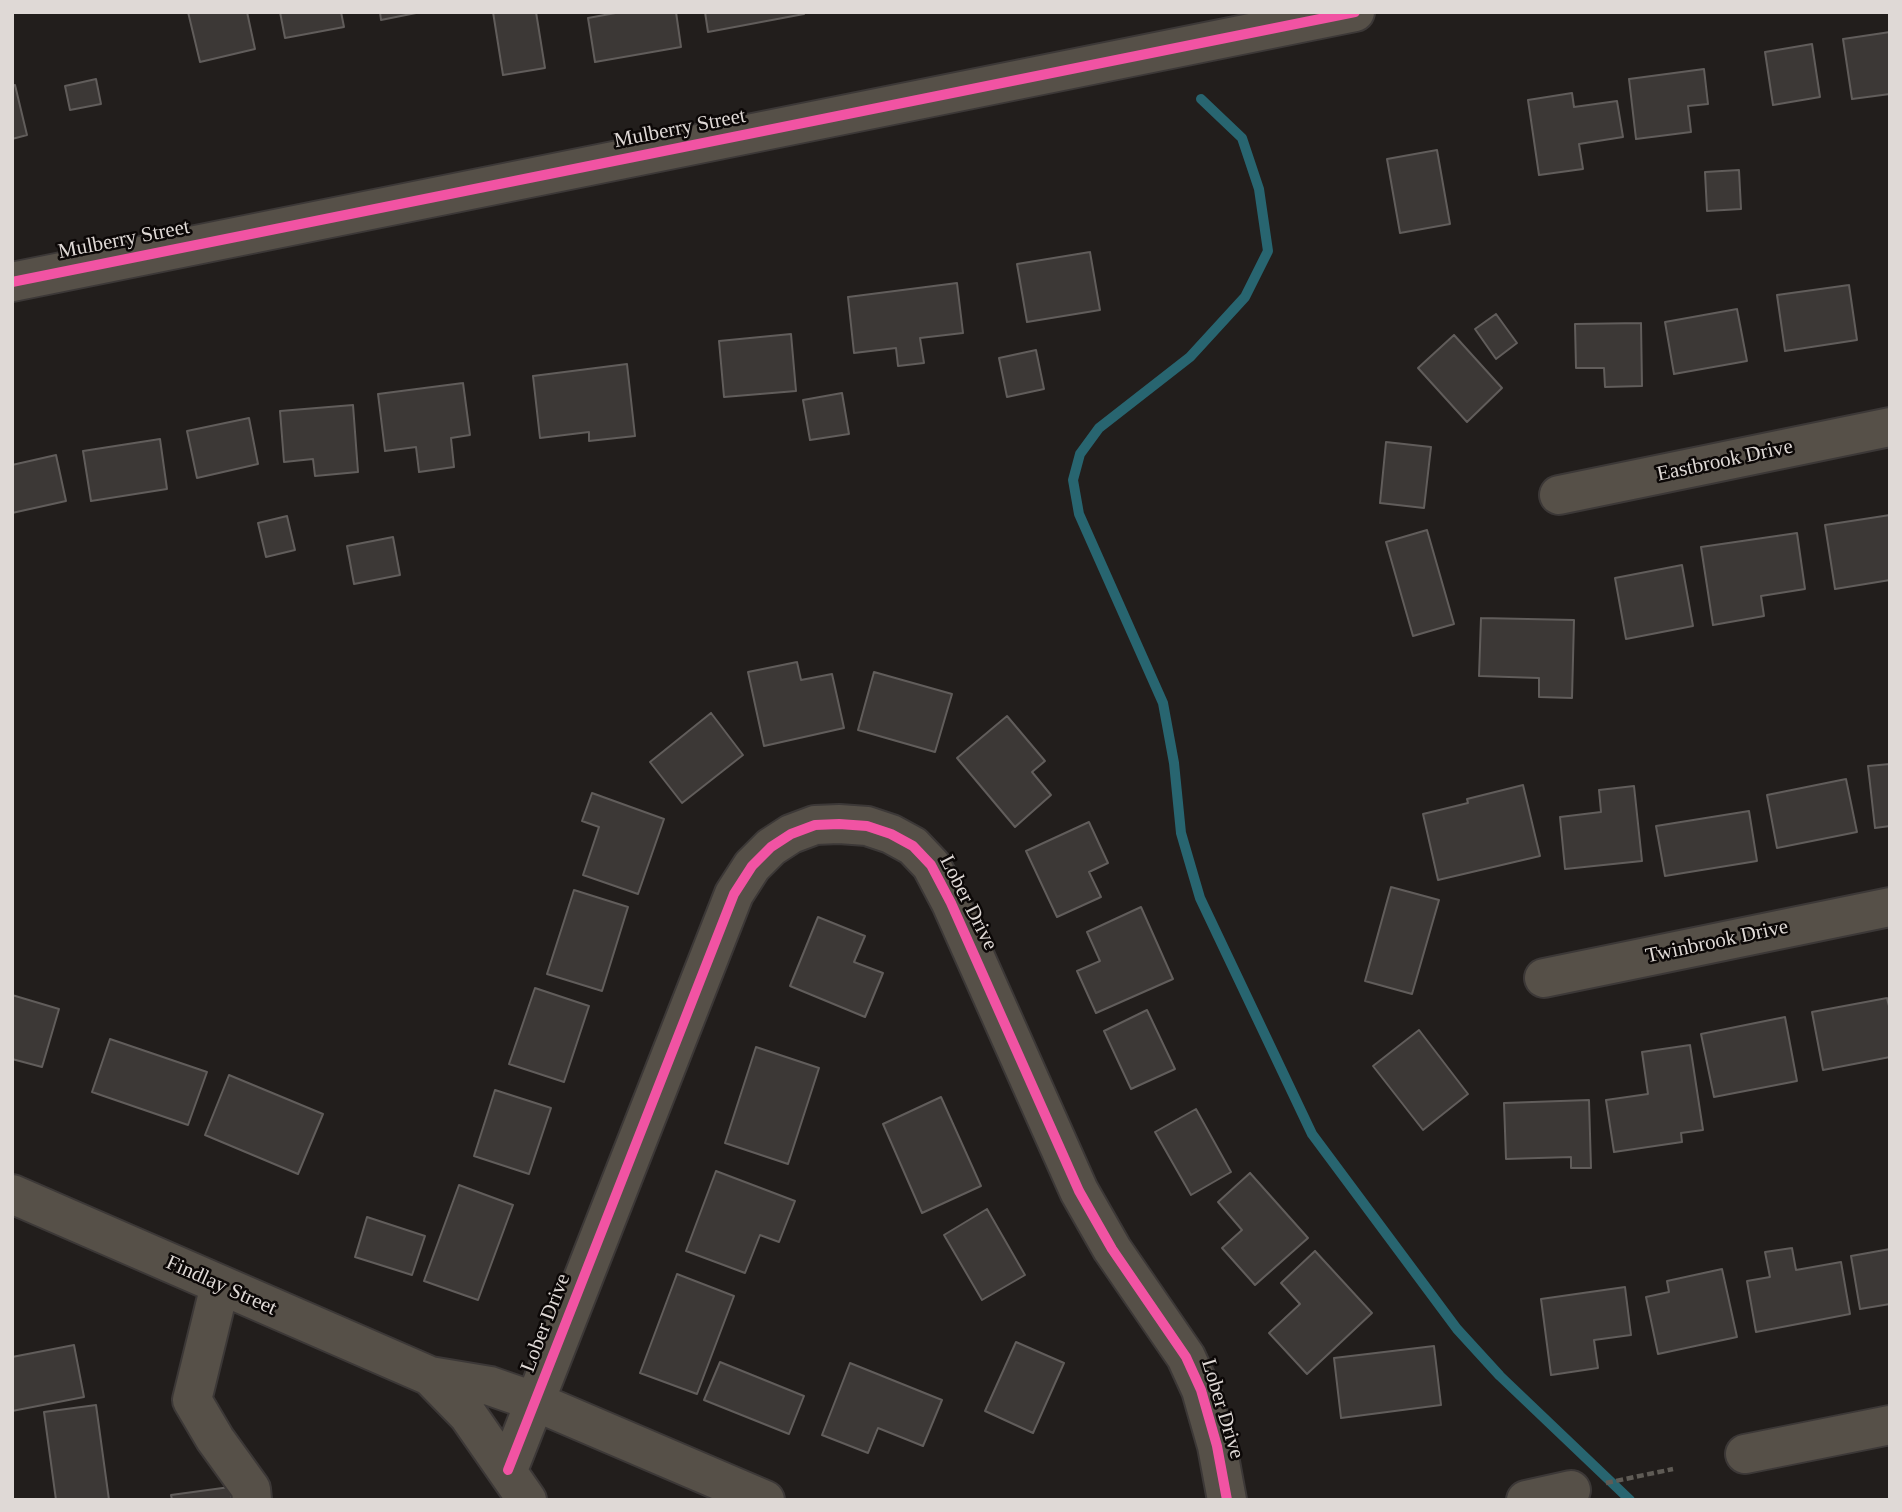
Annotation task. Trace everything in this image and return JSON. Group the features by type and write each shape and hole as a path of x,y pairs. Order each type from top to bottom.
{"street":[{"name":"Mulberry Street","path":"12,282 1355,12"},
{"name":"Eastbrook Drive","path":"1559,495 1890,428"},
{"name":"Lober Drive","path":"517,1485 536,1402 734,894 752,866 771,847 791,834 815,825 839,824 867,826 891,834 913,846 931,865 951,903 1079,1191 1112,1249 1186,1357 1201,1390 1217,1446 1227,1500"},
{"name":"Twinbrook Drive","path":"1544,978 1890,907"},
{"name":"Findlay Street","path":"12,1195 430,1377 490,1386 536,1402 765,1500"},
{"path":"220,1285 192,1400 215,1439 251,1489 252,1500"},
{"name":"Findlay Street","path":"430,1377 468,1415 517,1485"},
{"path":"1745,1454 1890,1425"},
{"path":"1526,1500 1571,1490"}],"path":[{"path":"1571,1490 1673,1469"}],"building":[{"path":"188,12 247,12 255,49 200,62"},
{"path":"280,12 341,12 344,27 285,38"},
{"path":"380,12 421,12 381,20"},
{"path":"493,12 536,12 545,68 503,75"},
{"path":"621,12 676,12 681,47 595,62 588,18"},
{"path":"705,12 803,12 804,14 708,32"},
{"path":"1890,32 1890,94 1852,99 1843,39"},
{"path":"1812,44 1820,97 1773,105 1765,52"},
{"path":"1704,69 1708,104 1688,106 1691,132 1636,139 1629,79"},
{"path":"96,79 101,104 70,110 65,86"},
{"path":"15,85 27,135 12,139 12,86"},
{"path":"1572,93 1574,107 1617,101 1623,137 1579,144 1583,169 1539,175 1528,100"},
{"path":"1437,150 1450,224 1400,233 1387,159"},
{"path":"1739,170 1741,209 1707,211 1705,172"},
{"path":"1090,252 1100,310 1027,322 1017,264"},
{"path":"957,283 963,333 920,338 924,363 898,366 896,348 854,353 848,297"},
{"path":"1849,285 1857,340 1785,351 1777,295"},
{"path":"1737,309 1747,361 1674,374 1665,322"},
{"path":"1496,314 1517,343 1496,359 1475,329"},
{"path":"1641,323 1642,386 1605,387 1604,368 1576,368 1575,324"},
{"path":"791,334 796,391 724,397 719,341"},
{"path":"1454,335 1502,388 1467,422 1418,368"},
{"path":"1036,350 1044,389 1007,397 999,358"},
{"path":"627,364 635,436 589,441 589,432 540,438 533,376"},
{"path":"463,383 470,435 451,438 454,467 419,472 416,447 385,451 378,394"},
{"path":"842,393 849,434 810,440 803,400"},
{"path":"353,405 358,472 315,476 313,459 284,462 280,411"},
{"path":"249,418 258,464 197,478 187,431"},
{"path":"160,439 167,489 91,501 83,451"},
{"path":"1386,442 1431,447 1424,508 1380,503"},
{"path":"56,455 66,501 12,513 12,465"},
{"path":"1890,515 1890,580 1835,589 1825,525"},
{"path":"287,516 295,550 266,557 258,523"},
{"path":"1427,530 1454,624 1413,636 1386,542"},
{"path":"1797,533 1805,589 1761,596 1764,616 1713,625 1701,547"},
{"path":"393,537 400,575 354,584 347,546"},
{"path":"1682,565 1693,626 1626,639 1615,578"},
{"path":"1481,618 1574,620 1572,698 1539,697 1539,678 1479,676"},
{"path":"797,662 801,680 832,674 844,728 764,746 748,672"},
{"path":"874,672 952,694 935,752 858,730"},
{"path":"711,713 743,755 682,803 650,762"},
{"path":"1007,716 1045,761 1032,772 1051,795 1015,827 957,758"},
{"path":"1890,764 1890,826 1875,828 1868,766"},
{"path":"1846,779 1857,832 1777,848 1767,795"},
{"path":"1523,785 1540,856 1438,880 1423,814 1468,803 1467,799"},
{"path":"1634,786 1642,861 1565,869 1560,817 1601,812 1599,790"},
{"path":"592,793 664,819 638,894 583,875 599,827 582,821"},
{"path":"1749,811 1757,861 1665,876 1656,826"},
{"path":"1089,822 1108,863 1089,872 1101,897 1057,917 1026,851"},
{"path":"1391,887 1439,900 1412,994 1365,981"},
{"path":"574,890 628,907 602,991 547,974"},
{"path":"1141,907 1173,979 1096,1013 1077,971 1100,961 1087,932"},
{"path":"818,917 865,936 854,962 883,973 865,1017 790,986"},
{"path":"535,988 589,1006 564,1082 509,1064"},
{"path":"12,995 59,1009 42,1067 12,1059"},
{"path":"1887,998 1890,1010 1890,1057 1823,1070 1812,1012"},
{"path":"1147,1010 1175,1069 1131,1089 1104,1031"},
{"path":"1785,1017 1797,1081 1714,1097 1701,1034"},
{"path":"1419,1030 1468,1094 1423,1130 1373,1066"},
{"path":"110,1039 207,1072 188,1125 92,1092"},
{"path":"1690,1045 1703,1130 1681,1133 1682,1142 1614,1152 1606,1100 1648,1094 1642,1052"},
{"path":"756,1047 819,1068 788,1164 725,1143"},
{"path":"229,1075 323,1114 298,1174 205,1135"},
{"path":"495,1090 551,1108 529,1174 474,1156"},
{"path":"941,1097 981,1186 922,1213 883,1124"},
{"path":"1589,1100 1591,1168 1571,1168 1571,1157 1506,1159 1504,1103"},
{"path":"1196,1109 1231,1172 1191,1195 1155,1132"},
{"path":"716,1171 795,1201 779,1242 760,1235 745,1273 686,1251"},
{"path":"1250,1173 1308,1238 1255,1285 1222,1248 1242,1230 1218,1202"},
{"path":"459,1185 513,1205 478,1300 424,1281"},
{"path":"987,1209 1025,1275 982,1300 944,1235"},
{"path":"367,1217 425,1236 412,1275 355,1257"},
{"path":"1792,1248 1796,1270 1841,1262 1850,1314 1756,1332 1747,1281 1770,1277 1765,1252"},
{"path":"1890,1249 1890,1304 1860,1309 1851,1256"},
{"path":"1315,1251 1372,1313 1307,1374 1269,1333 1300,1304 1281,1283"},
{"path":"1722,1269 1737,1337 1658,1354 1646,1297 1669,1292 1667,1281"},
{"path":"677,1274 734,1296 697,1394 640,1373"},
{"path":"1625,1287 1631,1335 1594,1340 1598,1368 1551,1375 1541,1299"},
{"path":"1016,1342 1064,1363 1033,1433 985,1411"},
{"path":"74,1345 84,1397 12,1411 12,1357"},
{"path":"1434,1346 1441,1405 1341,1418 1334,1358"},
{"path":"720,1362 804,1396 789,1434 704,1400"},
{"path":"850,1363 942,1400 923,1446 878,1428 868,1453 822,1435"},
{"path":"96,1405 109,1500 56,1500 44,1412"},
{"path":"230,1487 232,1500 172,1500 171,1495"}],"waterway":[{"path":"1201,99 1242,138 1259,189 1268,251 1245,297 1190,357 1099,428 1080,454 1073,480 1079,514 1163,703 1174,763 1181,833 1200,898 1312,1134 1457,1329 1500,1376 1630,1500"}],"cycle path":[{"path":"12,282 1355,12"},
{"path":"508,1470 734,894 752,866 771,847 791,834 815,825 839,824 867,826 891,834 913,846 931,865 951,903 1079,1191 1112,1249 1186,1357 1201,1390 1217,1446 1227,1500"}]}
